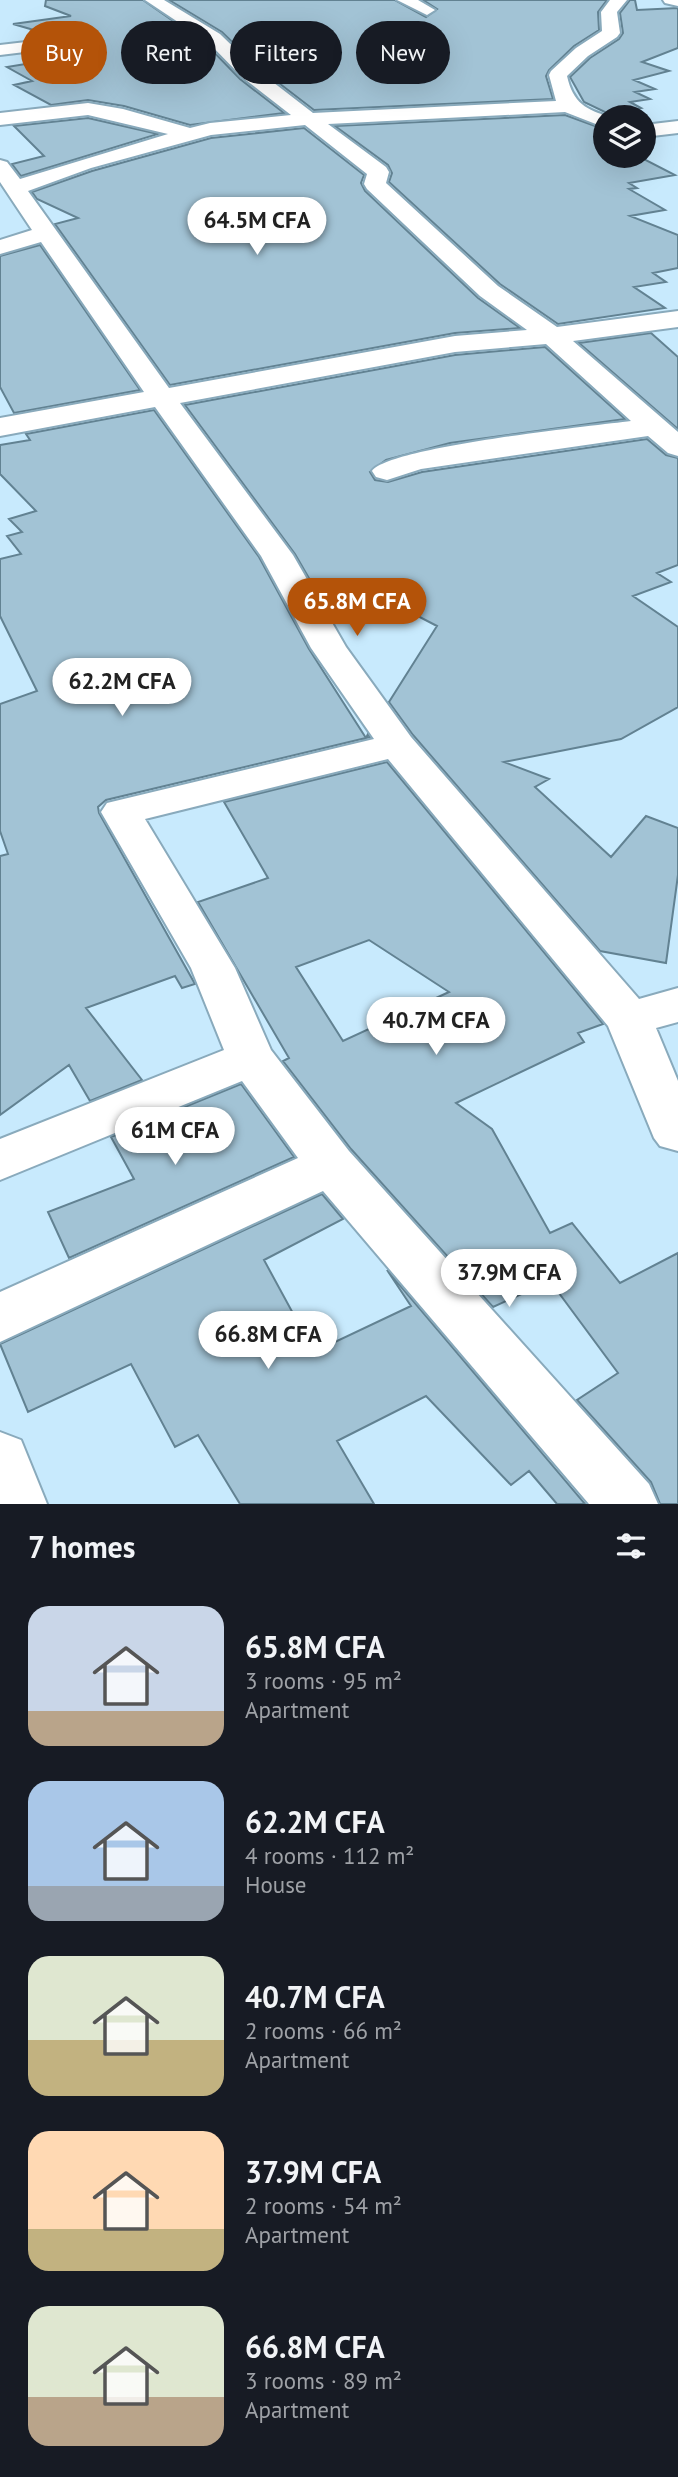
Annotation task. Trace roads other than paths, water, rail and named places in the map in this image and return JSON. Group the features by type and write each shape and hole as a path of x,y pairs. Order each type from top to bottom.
{"street":[{"path":"153,0 214,37 249,73 378,172 375,184 489,291 552,336 678,447"},
{"path":"405,0 427,10"},
{"path":"568,106 561,93 558,75 582,52 611,33 609,12 619,0"},
{"path":"671,0 678,1"},
{"path":"0,50 21,48"},
{"path":"593,117 568,106 308,119 210,130 84,164 9,188 47,233 277,555 329,648 397,745 629,1019 671,1124 678,1132"},
{"path":"0,119 88,109 123,115 191,135"},
{"path":"656,130 678,127"},
{"path":"0,247 47,233"},
{"path":"0,427 455,344 552,336 678,319"},
{"path":"387,471 415,461 654,426"},
{"path":"397,745 121,812 213,968 251,1058 331,1165 628,1504"},
{"path":"629,1019 678,1005"},
{"path":"0,1160 251,1058"},
{"path":"0,1318 331,1165"},
{"path":"0,1460 17,1504"}]}
